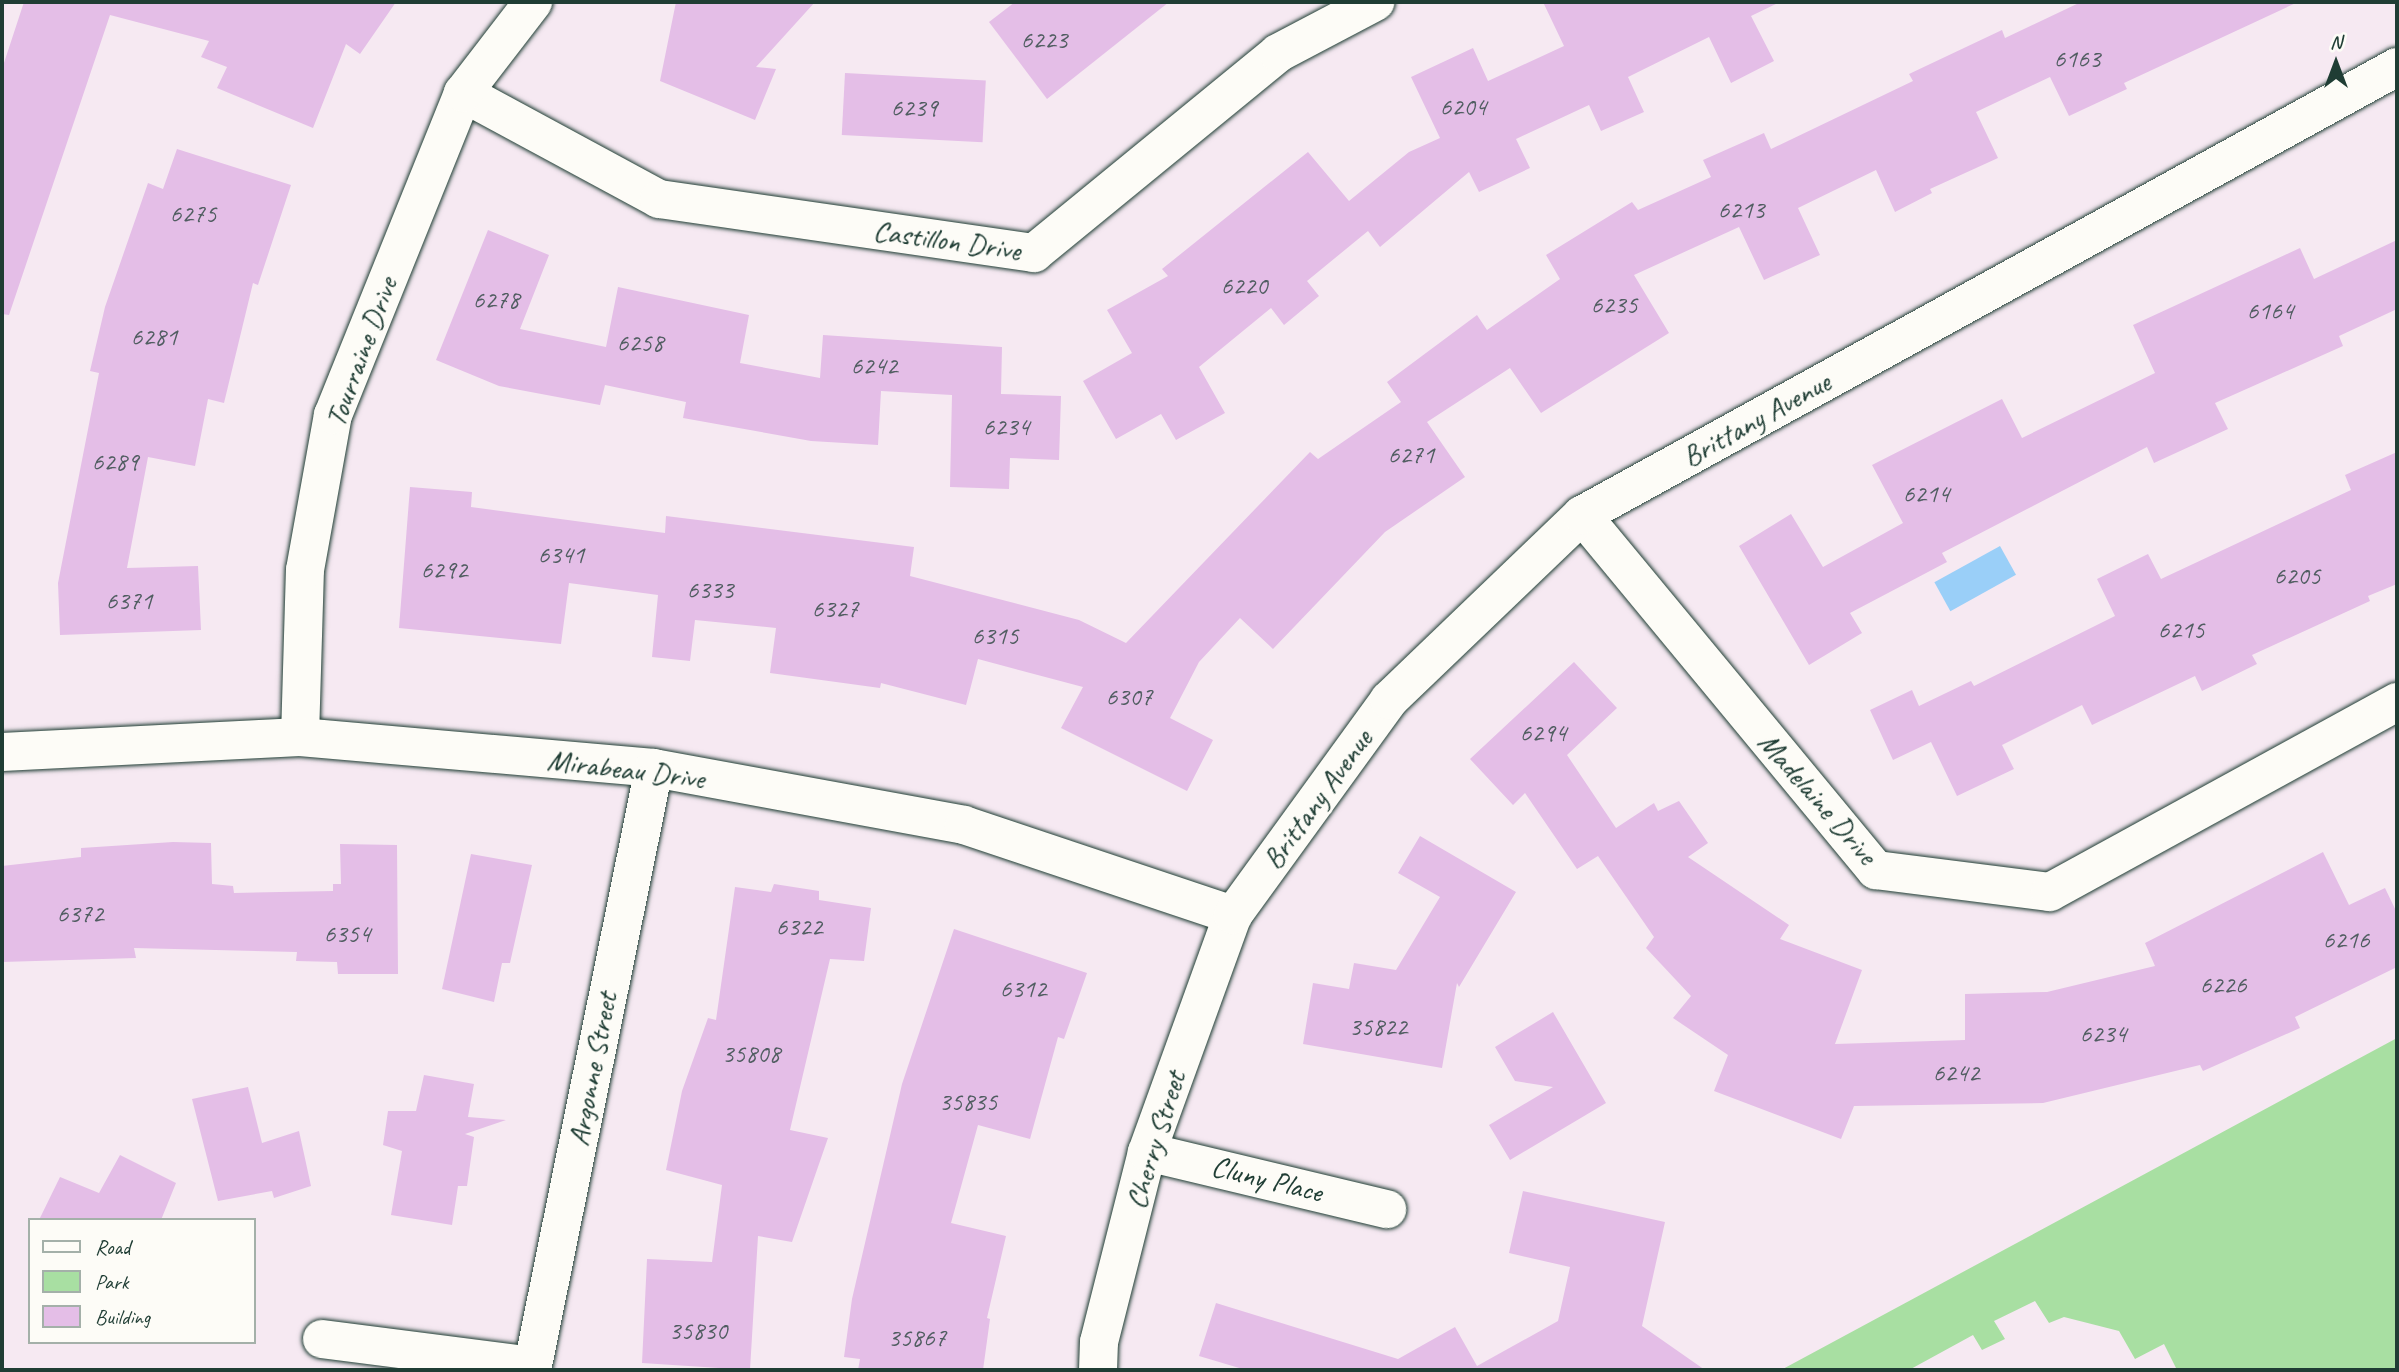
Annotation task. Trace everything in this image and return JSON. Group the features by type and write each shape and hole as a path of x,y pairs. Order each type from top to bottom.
{"street":[{"name":"Tourraine Drive","path":"300,737 305,570 333,415 463,93 533,2"},
{"name":"Castillon Drive","path":"463,93 659,199 1034,253 1279,53 1375,2"},
{"name":"Brittany Avenue","path":"1233,915 1389,700 1582,515 2397,67"},
{"name":"Madelaine Drive","path":"1582,515 1876,870 2050,892 2397,702"},
{"name":"Mirabeau Drive","path":"2,752 300,737 654,768 964,825 1233,915"},
{"name":"Argonne Street","path":"532,1368 654,768"},
{"name":"Cherry Street","path":"1098,1370 1099,1342 1147,1152 1233,915"},
{"name":"Cluny Place","path":"1147,1152 1387,1209"},
{"path":"322,1339 532,1368"}],"green space":[{"path":"2397,1038 2397,1370 2177,1370 2164,1344 2135,1359 2119,1331 2064,1317 2049,1323 2035,1301 1994,1321 2005,1339 1982,1350 1973,1335 1909,1370 1781,1370"}],"water":[{"path":"2000,546 2016,575 1950,611 1934,582"}],"building":[{"path":"24,2 396,2 360,54 346,44 313,128 217,88 227,67 201,57 209,41 110,15 9,315 2,314 2,69"},
{"path":"676,2 815,2 756,67 776,69 755,120 660,81"},
{"path":"1015,2 1169,2 1047,99 989,22"},
{"path":"1543,2 1780,2 1751,16 1774,61 1731,83 1709,37 1628,77 1644,112 1601,131 1589,105 1516,139 1530,168 1479,192 1469,172 1380,247 1368,231 1307,281 1319,296 1284,325 1271,308 1199,367 1225,413 1176,440 1161,414 1116,439 1083,381 1132,353 1107,310 1168,276 1162,269 1308,152 1349,201 1409,152 1440,138 1411,77 1473,48 1488,81 1564,46"},
{"path":"2081,2 2298,2 2124,83 2127,89 2069,116 2050,77 1976,112 1998,158 1930,189 1932,193 1895,212 1876,170 1798,208 1820,255 1764,280 1739,227 1634,275 1669,333 1541,413 1510,368 1427,422 1465,477 1385,532 1273,649 1240,618 1199,662 1170,718 1213,740 1187,791 1061,728 1083,687 978,659 966,705 881,683 880,688 770,673 776,628 695,620 690,661 652,657 658,595 569,583 561,644 399,628 410,487 472,492 471,507 665,533 666,516 914,547 910,576 1079,620 1126,643 1310,452 1318,459 1401,402 1387,382 1477,315 1487,330 1560,279 1546,255 1632,202 1638,210 1711,177 1703,160 1764,133 1771,149 1913,81 1909,74 2002,30 2005,38"},
{"path":"845,73 986,80 983,142 842,135"},
{"path":"177,149 291,185 258,285 253,283 224,403 208,399 195,466 148,457 127,568 198,566 201,630 60,635 58,583 99,373 90,371 105,307 148,183 163,189"},
{"path":"488,230 549,255 520,329 606,347 618,287 749,315 740,363 820,378 823,335 1002,347 1001,394 1061,396 1059,460 1010,458 1009,489 950,487 952,395 881,391 878,445 811,441 683,418 686,402 605,385 600,405 499,386 436,360"},
{"path":"2397,240 2397,309 2339,336 2343,346 2215,403 2228,429 2154,463 2147,447 1942,553 1947,562 1850,613 1862,633 1809,665 1739,546 1791,514 1823,567 1903,523 1872,465 2002,399 2022,438 2155,373 2133,325 2300,248 2314,279"},
{"path":"2397,452 2397,584 2368,596 2370,601 2252,655 2257,664 2202,691 2195,676 2092,725 2082,705 2002,745 2014,769 1957,796 1931,742 1893,760 1870,710 1912,690 1919,706 1971,681 1974,686 2115,616 2097,579 2148,554 2161,579 2351,490 2345,475"},
{"path":"1574,662 1617,708 1567,755 1616,828 1654,803 1658,811 1679,801 1708,843 1688,857 1789,925 1780,939 1862,970 1835,1044 1965,1040 1965,994 2047,992 2155,966 2145,943 2323,852 2349,905 2385,888 2397,913 2397,967 2295,1017 2300,1028 2203,1071 2200,1065 2043,1103 1854,1106 1841,1139 1714,1091 1728,1055 1673,1018 1691,996 1646,948 1654,937 1598,856 1577,869 1525,793 1513,805 1470,759"},
{"path":"1420,836 1516,892 1459,987 1457,983 1442,1068 1303,1044 1313,983 1349,989 1354,963 1396,970 1440,897 1398,873"},
{"path":"173,842 211,843 212,884 233,886 234,893 333,891 333,884 341,884 340,844 397,845 398,974 338,974 337,962 296,961 297,952 134,948 136,958 2,962 2,866 81,857 81,848"},
{"path":"471,854 532,865 510,963 502,963 494,1002 442,989"},
{"path":"774,884 819,891 819,900 871,908 864,961 830,959 790,1130 828,1138 792,1242 758,1236 750,1370 642,1363 647,1259 712,1262 722,1185 666,1170 682,1091 708,1018 716,1020 735,887 771,892"},
{"path":"954,929 1087,973 1064,1039 1058,1037 1030,1139 978,1125 951,1223 1006,1236 987,1318 990,1319 983,1370 858,1370 860,1359 844,1357 852,1299 902,1084"},
{"path":"1553,1012 1606,1103 1510,1160 1489,1125 1553,1087 1515,1081 1495,1047"},
{"path":"424,1075 474,1084 468,1117 506,1120 465,1134 474,1137 467,1186 458,1186 452,1225 391,1215 402,1151 383,1145 388,1111 416,1111"},
{"path":"248,1087 262,1143 299,1131 311,1186 274,1198 272,1191 218,1201 192,1099"},
{"path":"120,1155 176,1183 162,1218 40,1218 60,1177 99,1193"},
{"path":"1523,1191 1665,1222 1642,1326 1705,1370 1246,1370 1199,1356 1216,1303 1398,1359 1455,1327 1477,1366 1558,1321 1570,1267 1509,1253"}]}
